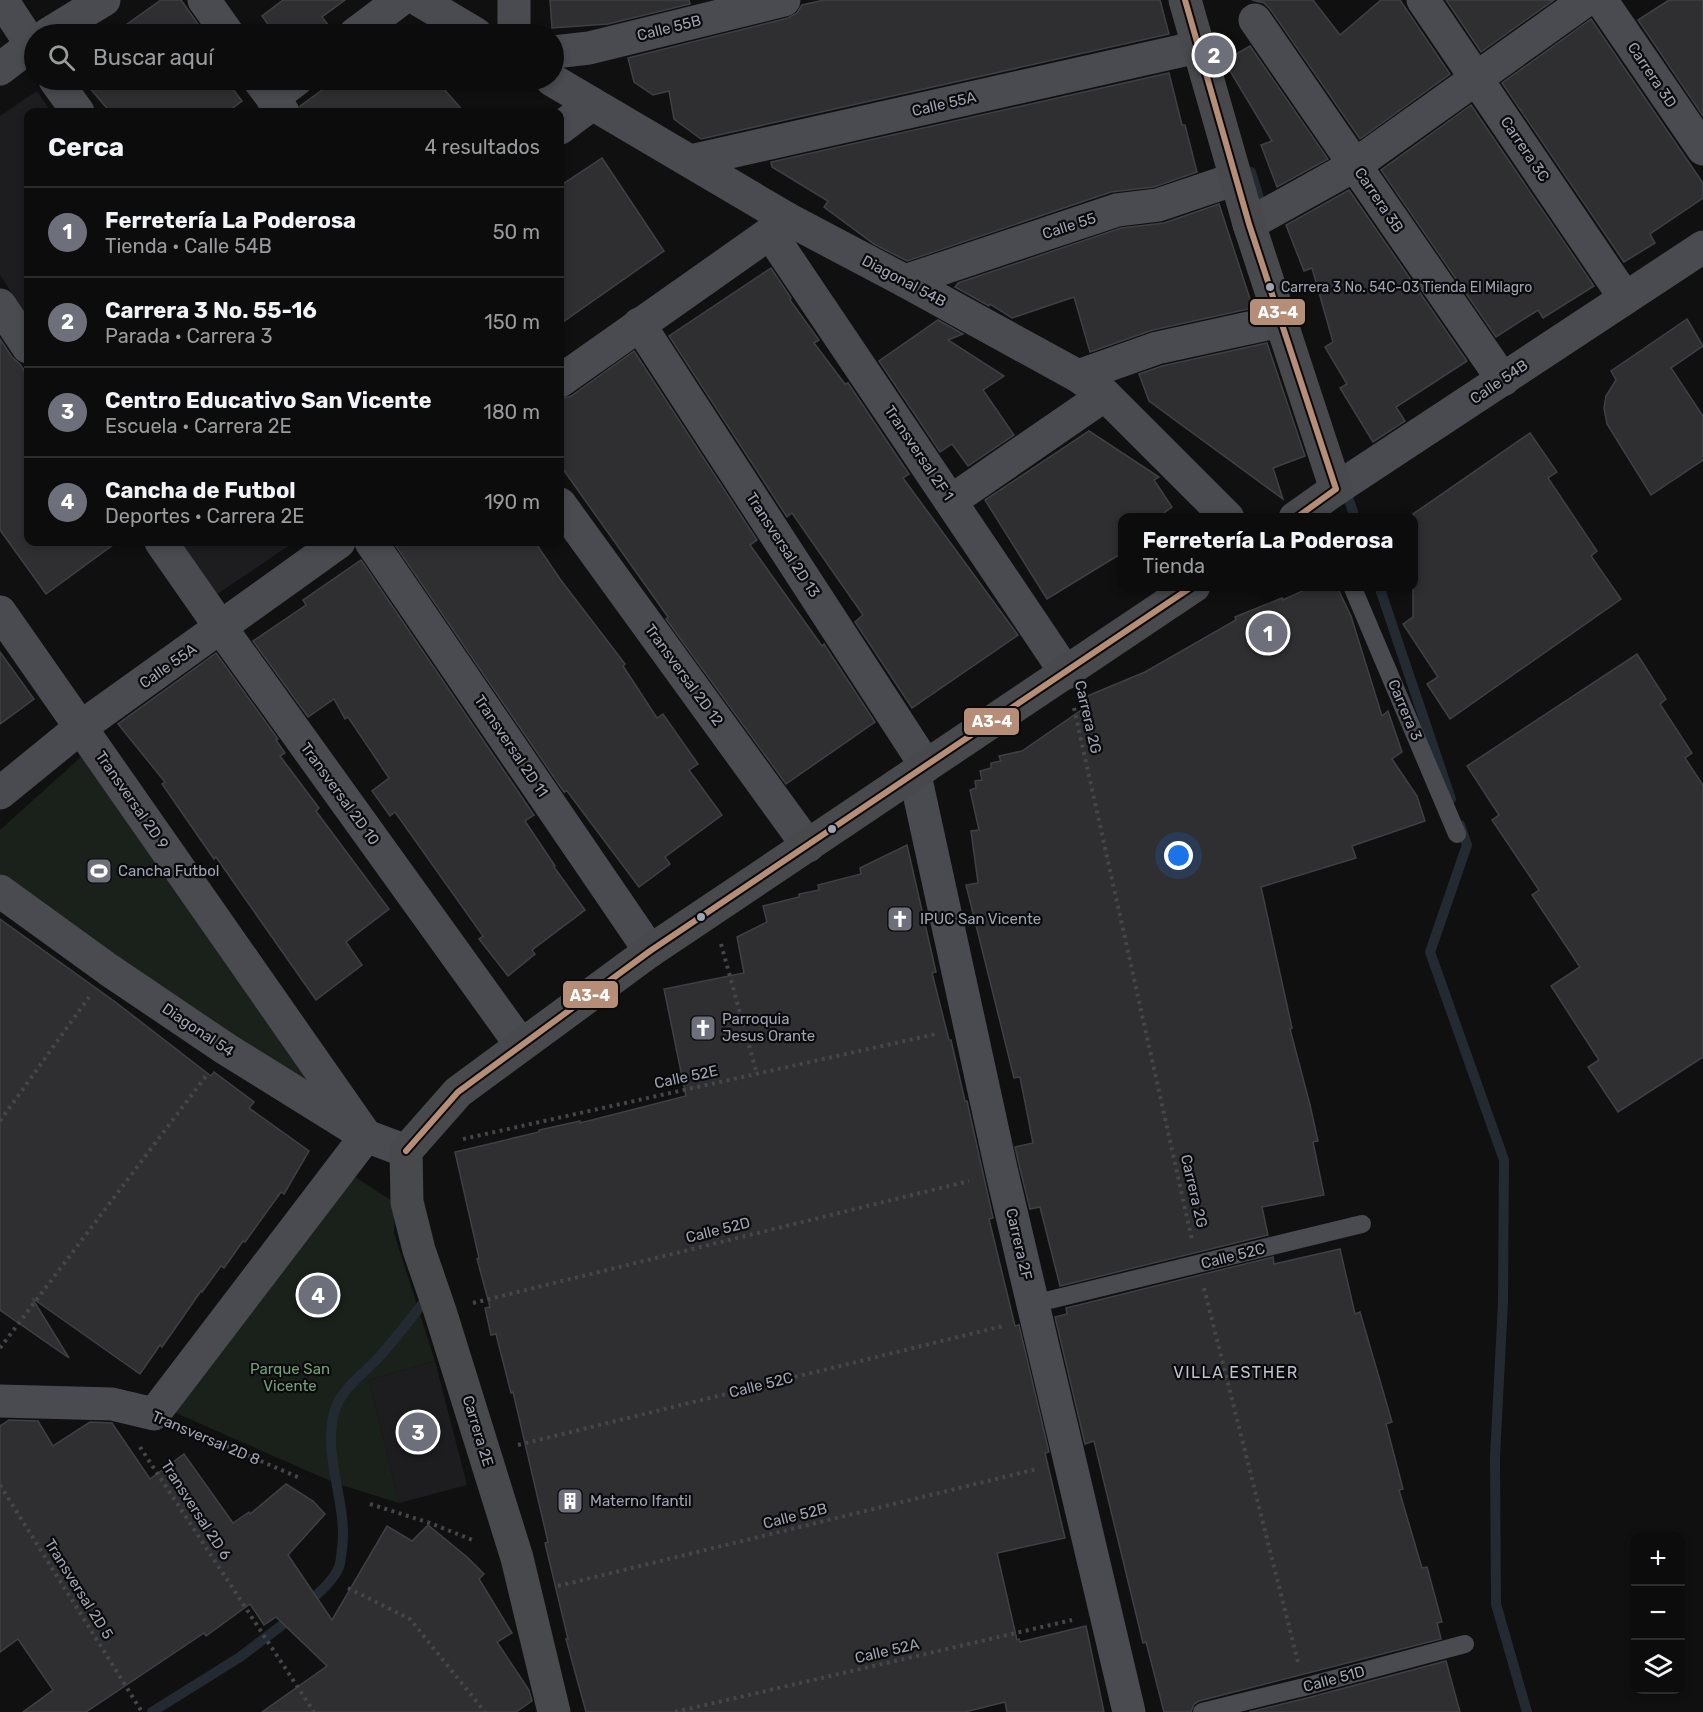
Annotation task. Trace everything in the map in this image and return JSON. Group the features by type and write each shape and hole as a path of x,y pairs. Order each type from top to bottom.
{"street":[{"path":"2,0 24,27"},
{"path":"67,24 104,0"},
{"path":"204,0 221,24"},
{"path":"368,24 400,0"},
{"path":"419,0 459,24"},
{"path":"514,0 514,24"},
{"name":"Calle 55B","path":"564,51 589,48 784,0"},
{"path":"1185,0 1235,178 1281,321 1318,507"},
{"name":"Carrera 3C","path":"1423,0 1625,298"},
{"path":"1249,224 1355,165 1586,0"},
{"name":"Carrera 3D","path":"1601,0 1703,149"},
{"name":"Carrera 3B","path":"1255,20 1503,380"},
{"name":"Calle 55A","path":"690,161 1198,47"},
{"path":"0,69 24,52"},
{"name":"Diagonal 54B","path":"564,87 690,161 778,226 905,281 1092,385 1223,513"},
{"path":"63,90 75,108"},
{"path":"564,125 592,104"},
{"name":"Calle 55","path":"905,281 1117,210 1158,205 1235,178"},
{"path":"564,378 778,226"},
{"name":"Transversal 2F 1","path":"778,226 951,501 1066,673"},
{"name":"Calle 54B","path":"1318,507 1703,247"},
{"path":"0,305 24,341"},
{"path":"951,501 1092,385 1157,348 1281,321"},
{"name":"Transversal 2D 13","path":"639,324 921,770"},
{"name":"Transversal 2D 12","path":"564,510 808,846"},
{"name":"Transversal 2D 10","path":"164,546 521,1045"},
{"name":"Calle 55A","path":"0,794 81,727 334,546"},
{"name":"Transversal 2D 11","path":"374,546 650,951"},
{"path":"406,1151 458,1092 650,951 1187,591"},
{"name":"Transversal 2D 9","path":"0,612 366,1136"},
{"name":"Carrera 2F","path":"921,770 970,1026 1002,1173 1129,1712"},
{"name":"Diagonal 54","path":"0,891 109,970 226,1049 366,1136 406,1151"},
{"path":"154,1414 366,1136"},
{"name":"Carrera 2E","path":"406,1151 407,1202 419,1250 486,1453 517,1558 554,1712"},
{"name":"Transversal 2D 8","path":"0,1401 112,1404 154,1414"}],"lane":[{"name":"Carrera 3","path":"1354,591 1457,834"},
{"name":"Calle 52C","path":"1035,1311 1198,1265 1362,1224"},
{"name":"Calle 51D","path":"1202,1712 1304,1688 1464,1644"}],"path":[{"name":"Carrera 2G","path":"1066,673 1198,1265 1304,1688"},
{"path":"711,910 757,1074"},
{"path":"0,1121 109,970"},
{"name":"Calle 52E","path":"406,1151 970,1026"},
{"path":"0,1348 226,1049"},
{"name":"Calle 52D","path":"440,1311 1002,1173"},
{"name":"Calle 52C","path":"486,1453 1035,1311"},
{"name":"Transversal 2D 6","path":"112,1404 314,1712"},
{"name":"Transversal 2D 8","path":"154,1414 302,1479"},
{"name":"Calle 52B","path":"527,1594 1070,1461"},
{"name":"Transversal 2D 5","path":"0,1485 142,1712"},
{"path":"370,1504 430,1523 517,1558"},
{"path":"348,1588 410,1619 485,1712"},
{"name":"Calle 52A","path":"675,1712 1105,1612"}],"shaded area":[{"path":"37,91 48,108 24,108 24,311 0,275 0,116"},
{"path":"183,546 288,546 216,595"},
{"path":"435,1361 467,1485 399,1503 369,1380"}],"green space":[{"path":"81,757 316,1087 232,1039 0,874 0,830"},
{"name":"Parque San Vicente","path":"346,1171 395,1203 394,1233 435,1361 369,1380 399,1503 335,1483 169,1410"}],"building":[{"path":"161,0 181,0 198,24 127,24"},
{"path":"283,0 345,0 322,17 327,24 268,24 262,16"},
{"path":"550,0 689,0 690,4 608,24 564,27 564,24 552,24"},
{"path":"824,0 1160,0 1169,34 701,139 674,119 669,91 653,95 634,82 628,58 788,18 797,13 802,5"},
{"path":"1252,0 1313,0 1340,35 1381,0 1400,0 1450,74 1360,139 1270,9 1264,3"},
{"path":"1446,0 1554,0 1481,52"},
{"path":"1669,0 1703,0 1703,116 1638,20"},
{"path":"1591,19 1703,183 1703,198 1650,234 1655,243 1624,262 1502,83"},
{"path":"1250,46 1328,159 1277,187 1261,145 1272,141 1224,61"},
{"path":"1169,73 1197,172 1154,187 1111,192 907,261 874,244 824,207 828,201 772,167 771,162"},
{"path":"91,90 234,90 242,101 232,108 107,108"},
{"path":"322,90 445,90 460,108 300,108"},
{"path":"1471,105 1594,286 1543,318 1538,310 1496,337 1381,170"},
{"path":"602,158 664,251 564,321 564,183"},
{"path":"1349,190 1467,361 1396,407 1405,421 1373,442 1340,388 1347,384 1325,347 1333,342 1312,268 1304,271 1286,225"},
{"path":"1219,204 1253,308 1153,330 1090,352 1074,297 1012,318 955,287 958,283 1121,228 1164,223"},
{"path":"771,268 791,298 790,300 819,340 814,343 845,384 848,383 909,474 903,478 1018,635 912,708 855,622 863,615 792,513 787,517 669,336"},
{"path":"1687,319 1703,346 1671,368 1703,416 1703,460 1651,495 1607,424 1604,408 1606,396 1616,380 1611,371"},
{"path":"938,320 963,334 948,340 1004,376 983,390 1014,435 968,466 952,444 940,452 879,361"},
{"path":"0,339 24,370 24,546 112,546 46,594 0,530"},
{"path":"1267,343 1305,456 1273,468 1283,499 1149,401 1139,374 1162,366"},
{"path":"634,351 757,540 750,545 822,646 824,644 875,722 786,784 666,619 668,617 564,471 564,398 571,396"},
{"path":"1089,431 1159,477 1154,480 1172,507 1164,513 1118,513 1118,555 1047,599 985,500"},
{"path":"1530,433 1557,472 1548,478 1597,551 1591,556 1621,599 1450,719 1427,684 1438,677 1403,624 1413,617 1413,591 1418,591 1418,513 1414,513"},
{"path":"396,546 538,546 625,664 623,666 657,718 663,714 698,764 689,770 722,815 665,857 670,864 639,887 567,791 564,792"},
{"path":"361,560 534,815 525,821 585,910 532,950 535,954 508,976 479,939 483,936 395,812 390,816 372,791 389,778 348,717 345,719 334,699 308,717 253,641 306,605 303,600"},
{"path":"1302,591 1339,591 1351,616 1382,716 1388,711 1402,752 1392,759 1417,796 1425,821 1352,846 1356,858 1261,887 1292,1028 1290,1029 1318,1141 1313,1142 1324,1195 1262,1207 1268,1235 1060,1286 1040,1207 1030,1209 1020,1169 1015,1147 1033,1143 1020,1077 1014,1078 966,885 978,883 971,831 979,830 970,790 976,788 975,781 982,780 980,771 991,768 991,763 1001,761 999,756 1022,751 1087,706 1085,697 1145,672 1236,620 1235,617 1282,598 1283,600"},
{"path":"0,652 34,699 0,724"},
{"path":"216,653 278,739 276,740 285,753 280,756 319,808 316,811 389,909 346,942 362,965 316,1000 162,784 165,782 118,724"},
{"path":"1637,654 1666,699 1660,704 1692,753 1685,758 1703,785 1703,1057 1618,1112 1588,1067 1599,1060 1551,986 1580,967 1532,895 1539,890 1492,820 1499,815 1467,766"},
{"path":"907,845 936,972 932,973 965,1101 967,1101 993,1218 989,1219 1015,1326 1019,1325 1049,1452 1045,1453 1065,1538 997,1553 1017,1640 1019,1639 1020,1642 1086,1626 1104,1712 1007,1712 1005,1702 965,1712 586,1712 566,1639 568,1639 545,1543 548,1542 513,1392 511,1393 496,1334 491,1335 485,1308 490,1307 477,1259 479,1258 455,1152 686,1096 664,989 744,973 737,937 767,922 763,906 819,890 818,885 861,874 860,868"},
{"path":"0,919 114,1001 211,1076 214,1072 254,1102 249,1108 309,1151 284,1194 281,1192 224,1268 221,1266 201,1291 140,1374 32,1298 69,1358 0,1310"},
{"path":"1340,1249 1355,1314 1360,1312 1392,1422 1386,1424 1403,1489 1399,1490 1422,1568 1427,1567 1442,1622 1437,1623 1441,1639 1199,1701 1194,1704 1191,1712 1164,1712 1146,1642 1143,1643 1094,1441 1085,1444 1055,1317 1067,1314 1066,1308 1273,1257 1274,1264"},
{"path":"9,1420 38,1421 53,1446 90,1422 112,1423 150,1479 184,1454 233,1523 249,1512 250,1514 286,1484 313,1501 325,1514 288,1555 332,1620 387,1526 412,1541 428,1525 484,1574 479,1579 512,1633 497,1642 529,1690 532,1701 516,1712 262,1712 327,1666 276,1617 264,1625 250,1604 206,1636 204,1633 86,1712 23,1712 53,1690 18,1639 0,1652 0,1426"},
{"path":"1446,1661 1460,1712 1249,1712 1307,1698"}],"waterway":[{"path":"1251,172 1263,211"},
{"path":"1345,488 1353,513"},
{"path":"1381,591 1451,799"},
{"path":"1460,825 1467,845 1430,952 1504,1160 1503,1302 1495,1457 1496,1604 1527,1712"},
{"path":"305,1605 324,1588 341,1561 342,1516 331,1450 331,1433 336,1407 346,1391 386,1349 429,1295"},
{"path":"152,1712 240,1657 294,1616"}],"transit line":[{"name":"A3-4","path":"1185,0 1249,224 1336,489 1303,513"},
{"name":"A3-4","path":"406,1151 458,1092 650,951 1186,591"}],"place":[{"name":"Carrera 3 No. 55-16","path":"1214,55"},
{"name":"Carrera 3 No. 54C-03 Tienda El Milagro","path":"1270,287"},
{"name":"Ferretería La Poderosa","path":"1268,633"},
{"name":"Cancha Futbol","path":"99,871"},
{"name":"IPUC San Vicente","path":"900,919"},
{"name":"Parroquia Jesus Orante","path":"703,1028"},
{"name":"Cancha de Futbol","path":"318,1295"},
{"name":"Centro Educativo San Vicente","path":"418,1432"},
{"name":"Materno Ifantil","path":"570,1501"}],"district":[{"name":"VILLA ESTHER","path":"1236,1372"}]}
